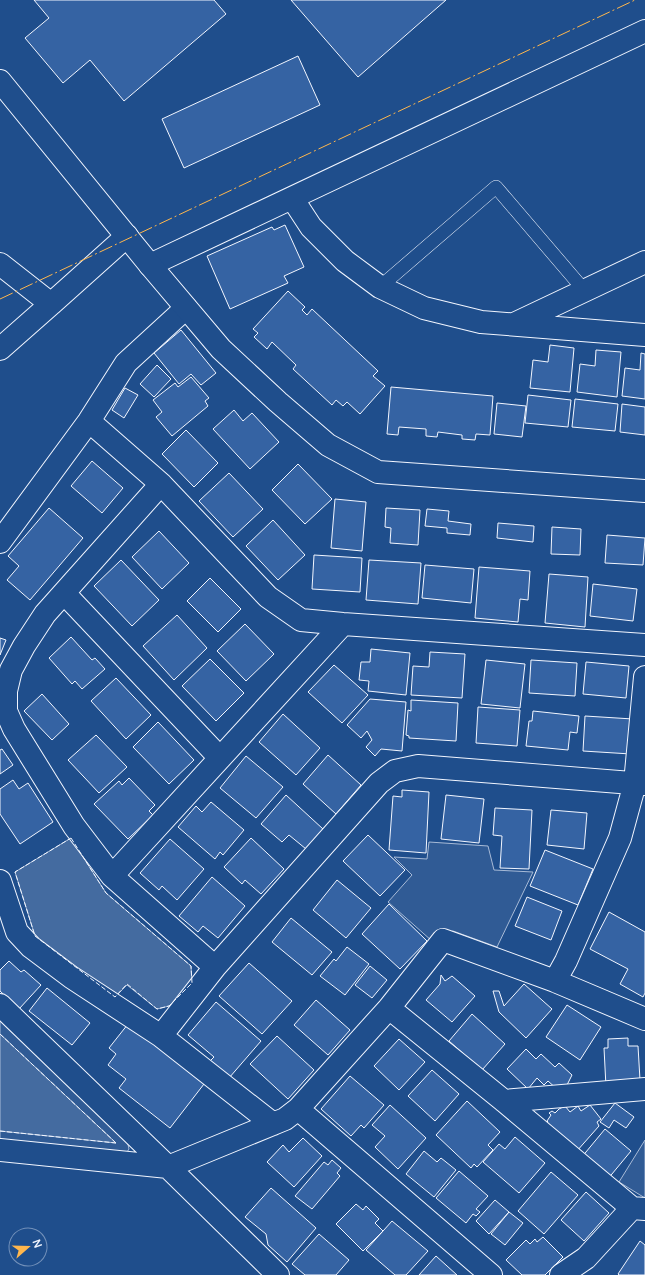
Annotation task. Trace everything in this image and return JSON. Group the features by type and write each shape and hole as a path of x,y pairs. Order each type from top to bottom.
{"street":[{"path":"150,265 645,31"},
{"path":"0,81 150,265 221,349 278,402 328,445 378,472 645,491"},
{"path":"292,198 311,227 345,261 380,287 424,308 482,322 645,335"},
{"path":"0,349 127,236"},
{"path":"513,324 645,262"},
{"path":"0,264 51,304"},
{"path":"0,542 89,421 126,363 186,308"},
{"path":"89,421 161,484 268,597 301,620 645,645"},
{"path":"161,484 45,614 24,646 11,670 6,691 6,711 14,729 74,826 112,876 214,968"},
{"path":"64,594 220,758"},
{"path":"112,876 343,624"},
{"path":"555,981 566,961 620,838 640,783 645,677"},
{"path":"161,1036 214,968 379,783 395,771 418,766 640,783"},
{"path":"0,880 17,932 31,947 72,977 161,1036 273,1124"},
{"path":"0,1150 168,1167 285,1119 298,1109 389,1008 443,940 555,981 645,1019"},
{"path":"0,1005 278,1275"},
{"path":"389,1008 638,1209 586,1258 561,1275"},
{"path":"504,1101 645,1089"},
{"path":"298,1109 491,1275"}],"lane":[{"path":"380,287 496,187 584,290"}],"shaded area":[{"path":"71,838 106,893 191,966 192,983 169,1006 157,1009 127,985 115,997 35,936 15,872"},
{"path":"429,842 488,846 494,870 533,872 497,947 453,931 437,937 432,941 388,902 412,875 394,857 427,859"},
{"path":"0,1021 127,1140 129,1149 125,1155 0,1144 0,1131 115,1142 0,1034"},
{"path":"0,1034 116,1143 0,1131"},
{"path":"645,1140 645,1198 619,1182"}],"building":[{"path":"34,0 214,0 226,14 124,101 90,60 63,83 25,38 49,18"},
{"path":"291,0 446,0 358,77"},
{"path":"298,56 320,105 184,168 162,119"},
{"path":"285,225 304,267 284,276 288,283 230,309 207,256 272,227 274,230"},
{"path":"288,291 305,307 302,310 307,315 312,309 378,371 373,376 385,386 360,414 347,402 343,406 336,400 332,405 293,369 296,365 272,342 267,349 254,337 258,333 253,329"},
{"path":"181,330 216,373 201,385 191,374 179,384 154,353"},
{"path":"550,345 574,348 570,392 530,388 533,360 548,362"},
{"path":"596,350 621,352 617,397 577,392 580,364 595,366"},
{"path":"641,353 645,354 645,399 622,396 625,368 640,370"},
{"path":"157,365 171,379 154,397 140,384"},
{"path":"191,377 209,398 205,401 208,406 172,436 156,417 162,412 153,400 175,383 178,387"},
{"path":"391,387 493,396 490,435 476,434 475,440 462,439 462,435 438,432 437,437 426,436 426,429 399,427 398,435 387,434"},
{"path":"125,388 138,395 124,418 112,410"},
{"path":"528,395 571,400 568,427 525,423"},
{"path":"575,399 618,404 615,431 572,427"},
{"path":"497,403 526,406 522,437 494,434"},
{"path":"622,404 645,407 645,435 620,432"},
{"path":"234,410 243,421 252,413 279,442 250,469 213,429"},
{"path":"186,430 218,463 194,487 162,454"},
{"path":"92,461 123,488 102,513 71,486"},
{"path":"298,464 332,499 305,524 272,490"},
{"path":"229,473 263,509 233,537 199,501"},
{"path":"335,499 366,502 362,551 331,548"},
{"path":"49,508 83,538 30,600 7,580 19,566 8,556"},
{"path":"386,508 420,510 418,545 390,543 391,528 385,527"},
{"path":"427,509 449,511 448,521 471,524 470,535 447,533 447,528 425,526"},
{"path":"273,520 305,555 278,580 246,546"},
{"path":"498,523 534,526 533,542 497,538"},
{"path":"552,527 581,529 580,555 551,554"},
{"path":"159,531 189,563 162,589 132,557"},
{"path":"607,535 645,538 643,565 605,563"},
{"path":"314,555 362,558 360,592 312,589"},
{"path":"121,560 159,600 132,626 94,586"},
{"path":"369,560 421,563 418,604 366,600"},
{"path":"425,565 474,569 471,603 422,598"},
{"path":"479,567 530,571 528,600 520,599 518,622 475,618"},
{"path":"549,574 588,577 585,627 545,623"},
{"path":"210,578 241,609 218,632 187,601"},
{"path":"593,584 637,589 633,621 590,616"},
{"path":"177,615 207,648 174,680 143,646"},
{"path":"245,624 274,654 246,681 217,651"},
{"path":"71,637 92,660 95,658 105,669 82,689 75,681 72,684 49,658"},
{"path":"0,638 6,640 0,655"},
{"path":"371,649 410,653 406,695 368,691 369,681 359,680 361,662 370,662"},
{"path":"430,652 465,654 462,698 411,695 413,666 429,667"},
{"path":"210,659 244,693 216,721 182,686"},
{"path":"486,660 525,664 520,708 481,704"},
{"path":"531,660 577,663 575,696 529,693"},
{"path":"586,662 629,666 626,698 583,694"},
{"path":"334,665 368,695 342,723 308,692"},
{"path":"116,678 151,715 126,739 91,701"},
{"path":"42,694 69,724 52,740 24,711"},
{"path":"370,699 406,702 402,751 381,749 375,756 366,747 372,740 367,731 361,738 347,725"},
{"path":"411,700 458,703 456,741 409,738 409,736 406,735 408,710 411,711"},
{"path":"478,707 520,710 517,746 476,743"},
{"path":"533,711 579,716 577,733 570,732 568,750 526,746 529,721 532,721"},
{"path":"283,714 320,748 296,775 259,742"},
{"path":"585,716 633,719 631,754 583,751"},
{"path":"158,722 194,760 169,784 133,747"},
{"path":"96,735 127,767 99,793 68,760"},
{"path":"2,749 13,765 0,774 0,750"},
{"path":"328,755 361,785 336,814 303,784"},
{"path":"246,756 283,787 256,818 220,788"},
{"path":"129,778 155,805 149,811 153,815 128,839 94,804 119,781 122,785"},
{"path":"13,780 19,789 28,783 53,822 20,844 0,814 0,789"},
{"path":"402,790 429,792 426,853 389,850 393,796 402,797"},
{"path":"286,795 323,829 306,849 289,835 282,842 261,824"},
{"path":"446,795 484,799 479,843 441,839"},
{"path":"211,802 244,830 223,855 220,852 215,859 178,827 196,806 202,812"},
{"path":"495,808 532,810 529,869 500,868 502,836 493,835"},
{"path":"551,810 587,813 584,849 547,845"},
{"path":"368,835 405,870 380,896 343,861"},
{"path":"251,838 284,869 261,894 245,880 242,884 224,867"},
{"path":"170,839 204,869 177,900 162,886 159,890 140,873"},
{"path":"545,850 593,869 578,905 530,886"},
{"path":"212,877 245,906 218,938 203,926 198,932 179,916"},
{"path":"337,880 371,908 346,938 313,910"},
{"path":"527,897 562,911 551,940 515,926"},
{"path":"389,904 427,941 400,969 362,934"},
{"path":"609,912 645,932 645,993 643,997 620,984 628,969 590,949"},
{"path":"291,918 332,952 312,975 272,942"},
{"path":"347,947 369,964 345,995 320,976 334,959 336,961"},
{"path":"9,961 21,972 24,970 41,985 19,1009 0,991 0,970"},
{"path":"249,963 292,1001 262,1034 219,996"},
{"path":"370,966 387,980 372,998 355,985"},
{"path":"441,975 445,981 452,976 475,996 452,1022 426,1000 440,984"},
{"path":"524,984 552,1009 526,1038 499,1012 493,991 499,991 504,1006"},
{"path":"47,988 90,1023 72,1045 29,1011"},
{"path":"316,1000 350,1030 328,1055 294,1025"},
{"path":"216,1002 261,1041 229,1078 210,1061 214,1057 188,1035"},
{"path":"567,1005 601,1027 580,1060 546,1037"},
{"path":"472,1014 505,1044 482,1070 449,1041"},
{"path":"128,1024 204,1084 170,1128 119,1088 126,1079 108,1065 116,1054 109,1048"},
{"path":"277,1036 314,1070 288,1099 250,1064"},
{"path":"628,1038 628,1046 638,1046 640,1080 606,1087 604,1048 608,1048 608,1039"},
{"path":"399,1039 425,1062 399,1090 374,1066"},
{"path":"526,1049 536,1059 541,1054 555,1067 559,1063 572,1075 567,1085 558,1090 548,1081 544,1085 537,1078 528,1089 507,1069"},
{"path":"432,1070 459,1094 435,1121 408,1096"},
{"path":"350,1076 384,1105 364,1128 361,1125 351,1136 321,1109"},
{"path":"467,1101 500,1132 488,1145 493,1150 477,1167 474,1164 471,1168 436,1135"},
{"path":"615,1103 634,1117 626,1128 614,1120 609,1128 600,1122"},
{"path":"390,1105 426,1138 398,1169 375,1147 385,1136 372,1125"},
{"path":"590,1105 601,1119 597,1122 599,1126 576,1152 546,1125 551,1115 549,1113 552,1111 555,1113 565,1106 570,1112 578,1106 581,1111"},
{"path":"605,1129 631,1151 607,1180 581,1158"},
{"path":"515,1137 545,1163 519,1193 483,1162 499,1144 505,1149"},
{"path":"303,1138 322,1156 294,1187 267,1162 283,1145 289,1152"},
{"path":"424,1151 437,1162 441,1158 456,1170 434,1197 406,1174"},
{"path":"332,1160 341,1168 337,1173 340,1176 312,1209 295,1196 324,1162 328,1165"},
{"path":"459,1171 488,1196 476,1209 480,1212 476,1216 473,1214 466,1223 436,1198"},
{"path":"551,1172 578,1195 544,1234 518,1211"},
{"path":"271,1188 316,1228 287,1262 268,1245 266,1234 245,1217"},
{"path":"586,1192 609,1213 584,1241 561,1220"},
{"path":"495,1200 509,1212 489,1234 476,1221"},
{"path":"356,1204 363,1210 366,1206 379,1219 375,1223 383,1231 363,1251 336,1224"},
{"path":"509,1212 523,1223 505,1245 491,1234"},
{"path":"392,1221 428,1251 406,1275 395,1275 366,1250"},
{"path":"319,1234 349,1260 336,1275 305,1275 292,1264"},
{"path":"543,1237 563,1257 545,1275 522,1275 506,1260 526,1240 530,1244 535,1239 537,1242"},
{"path":"640,1241 645,1245 645,1275 619,1275 618,1274"},
{"path":"436,1256 457,1275 419,1275"}],"fence":[{"path":"71,838 106,893 191,966 192,983 169,1006 157,1009 127,984 115,997 35,936 15,872 71,838"},
{"path":"0,1034 116,1143"},
{"path":"0,1131 116,1143"}],"power":[{"path":"0,299 635,0"}]}
